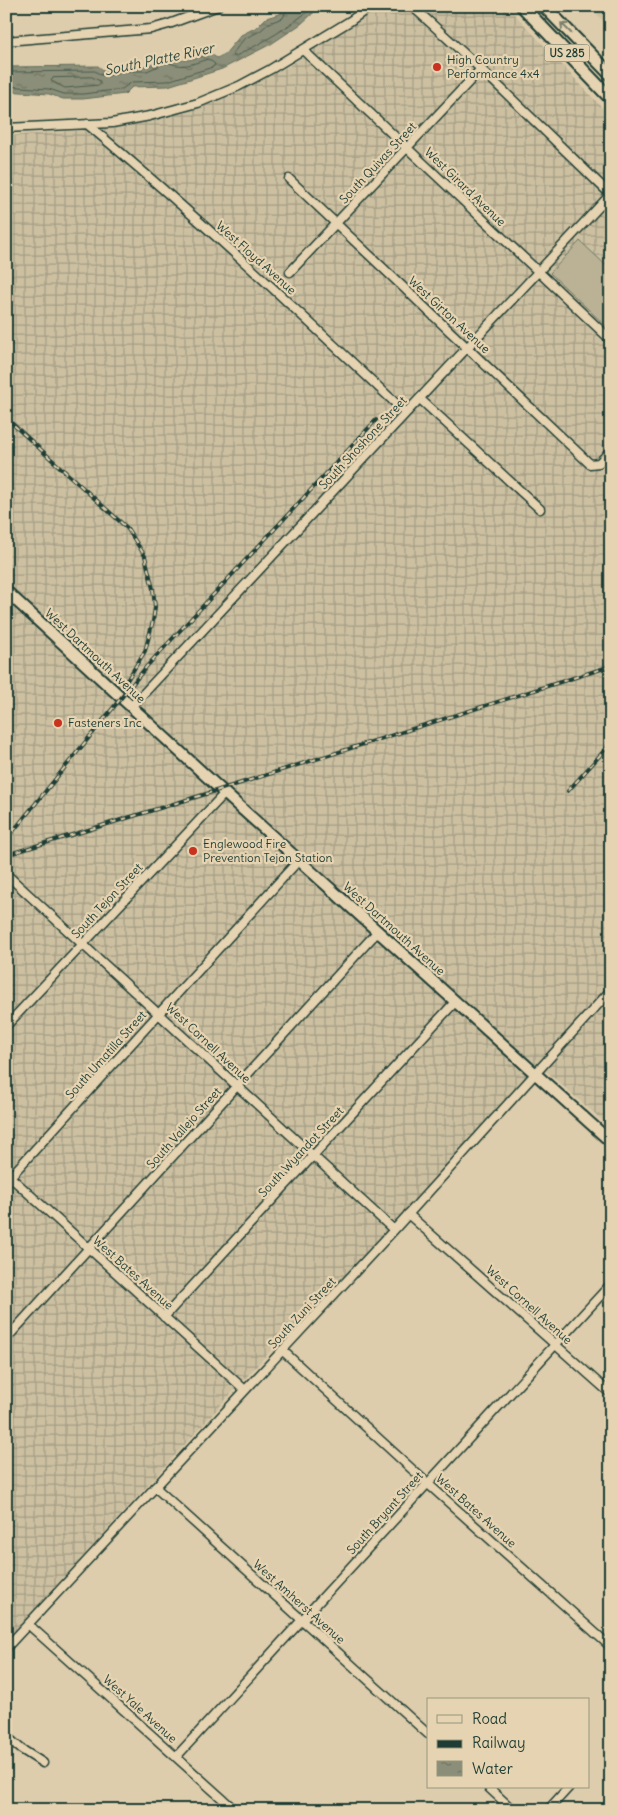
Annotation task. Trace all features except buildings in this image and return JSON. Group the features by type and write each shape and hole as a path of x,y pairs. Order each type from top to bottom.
{"highway":[{"name":"US 285","path":"522,6 611,99"},
{"name":"US 285","path":"544,6 611,75"}],"main road":[{"name":"West Dartmouth Avenue","path":"6,592 455,1002 610,1140"}],"street":[{"path":"6,41 151,29 218,6"},
{"path":"6,128 112,122 150,116 198,103 255,78 303,50 371,6"},
{"path":"412,6 481,69 611,195"},
{"name":"West Girard Avenue","path":"303,50 611,340"},
{"name":"South Quivas Street","path":"290,272 481,69"},
{"name":"West Floyd Avenue","path":"86,124 158,184 406,413"},
{"name":"West Girton Avenue","path":"289,179 590,464 599,463 611,450"},
{"name":"South Shoshone Street","path":"131,707 611,195"},
{"path":"420,399 540,509"},
{"name":"South Tejon Street","path":"6,1026 225,793"},
{"name":"South Umatilla Street","path":"8,1175 159,1014 299,860"},
{"name":"West Cornell Avenue","path":"6,874 394,1230"},
{"name":"South Vallejo Street","path":"6,1339 378,932"},
{"name":"South Zuni Street","path":"6,1648 394,1230 611,990"},
{"name":"South Wyandot Street","path":"164,1317 455,1002"},
{"name":"West Bates Avenue","path":"8,1175 245,1390"},
{"name":"West Cornell Avenue","path":"408,1214 611,1394"},
{"name":"South Bryant Street","path":"176,1757 611,1284"},
{"name":"West Bates Avenue","path":"282,1350 611,1647"},
{"name":"West Amherst Avenue","path":"155,1487 427,1733"},
{"name":"West Yale Avenue","path":"29,1625 235,1810"},
{"path":"6,1736 21,1749 43,1763"},
{"path":"489,1788 513,1810"},
{"path":"548,1810 568,1788"}],"shaded area":[{"path":"377,6 507,6 611,117 611,1128 546,1071 293,1345 283,1337 6,1641 6,136 114,128 152,121 195,109 259,82 289,66"},
{"path":"590,6 611,6 611,30"},
{"path":"580,241 611,270 611,331 550,273"}],"water":[{"path":"283,6 321,6 301,24 271,44 222,69 168,86 132,87 125,94 83,99 63,99 49,94 6,91 6,67 98,66 108,71 118,66 146,66 168,57 184,60 194,59 209,53 217,58 225,54 241,35 257,27 266,18 280,14"}],"railway":[{"path":"6,418 127,528 145,556 153,589 155,607 153,621 145,651 126,682"},
{"path":"6,840 147,666 376,420"},
{"path":"6,855 611,666"},
{"path":"568,791 611,743"}],"place":[{"name":"High Country Performance 4x4","path":"437,67"},
{"name":"Fasteners Inc","path":"58,723"},
{"name":"Englewood Fire Prevention Tejon Station","path":"193,851"}],"water label":[{"name":"South Platte River","path":"159,59"}]}
